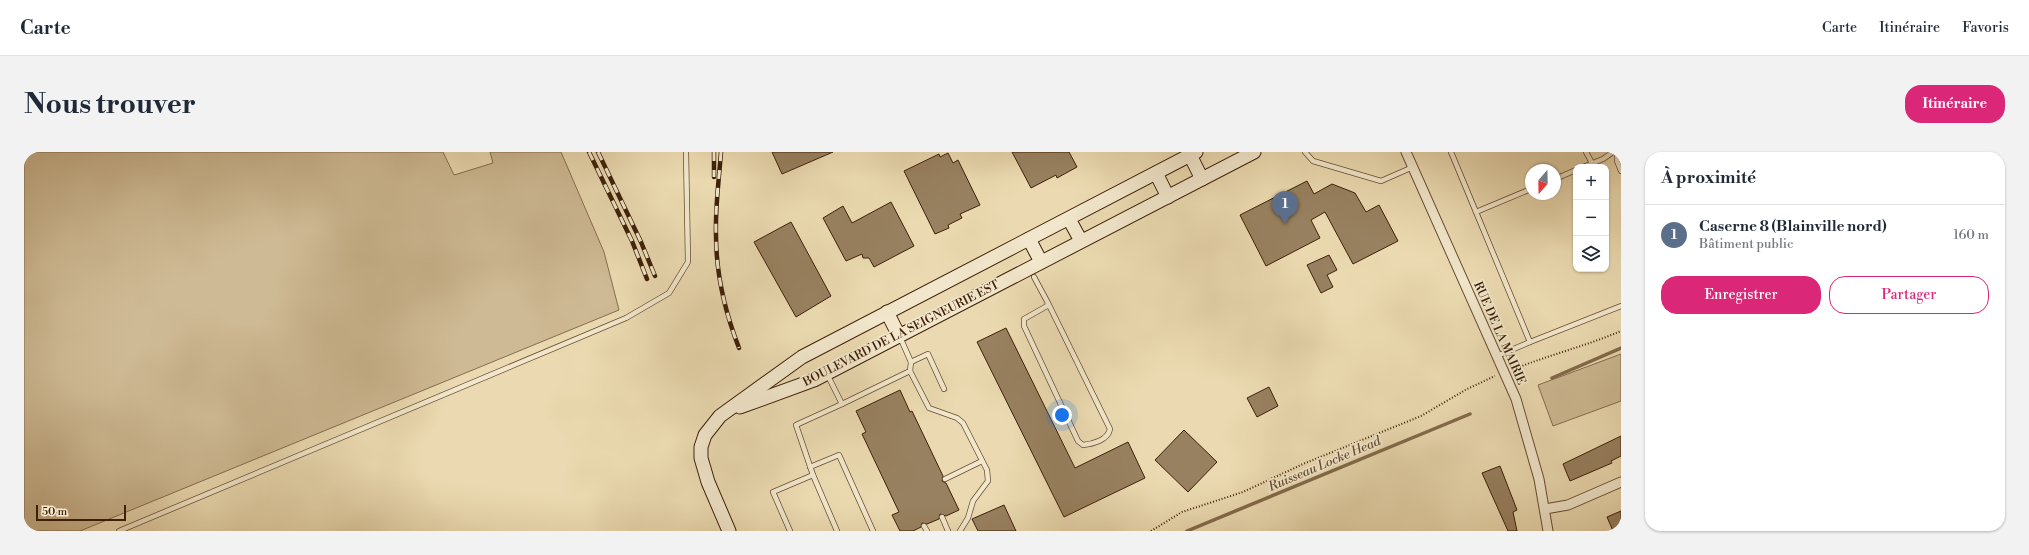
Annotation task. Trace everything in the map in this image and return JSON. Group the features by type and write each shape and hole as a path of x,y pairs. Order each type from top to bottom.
{"main road":[{"name":"BOULEVARD DE LA SEIGNEURIE EST","path":"726,412 814,380 1254,152"},
{"name":"BOULEVARD DE LA SEIGNEURIE EST","path":"726,412 802,357 1193,154"},
{"path":"1193,154 1202,179"},
{"path":"1156,173 1168,197"},
{"path":"1069,219 1081,242"},
{"path":"1029,240 1041,262"},
{"path":"887,312 899,336"},
{"path":"726,412 714,422 707,431 702,442 700,453 703,470 728,531"}],"street":[{"name":"RUE DE LA MAIRIE","path":"1406,152 1511,388 1524,425 1545,509 1548,531"},
{"path":"1545,509 1568,505 1621,482"}],"lane":[{"path":"119,531 626,318 669,292 688,262 686,152"},
{"path":"1305,152 1313,160 1381,181 1413,167"},
{"path":"1451,152 1530,342"},
{"path":"1586,152 1592,163 1613,152"},
{"path":"1617,152 1617,161 1621,171"},
{"path":"1561,176 1573,171"},
{"path":"1476,212 1525,192"},
{"path":"1034,277 1048,303 1110,429 1109,434 1106,437 1090,444 1083,445 1078,441 1024,326 1024,319 1047,306 1048,303"},
{"path":"1497,356 1621,306"},
{"path":"899,336 911,362 910,371 929,408 960,420 987,470 988,481 973,501 968,518 960,531"},
{"path":"911,362 928,354 944,389"},
{"path":"837,531 813,475 796,425 910,371"},
{"path":"826,374 842,404"},
{"path":"810,467 839,455 873,531"},
{"path":"944,480 982,461"},
{"path":"790,531 773,492 813,475"},
{"path":"942,517 948,531"},
{"path":"924,526 927,531"}],"path":[{"path":"1519,367 1539,359 1583,346 1621,330"},
{"path":"1151,531 1182,512 1242,492 1303,464 1426,414 1460,392 1493,377"}],"shaded area":[{"path":"24,152 443,152 454,175 493,163 490,152 561,152 604,252 619,310 80,531 24,531"},
{"path":"1621,354 1621,401 1553,426 1538,385"}],"building":[{"path":"772,152 833,152 782,174"},
{"path":"1012,152 1069,152 1077,167 1057,178 1056,175 1031,188"},
{"path":"948,153 953,163 958,160 980,205 960,214 962,218 948,225 949,228 935,234 904,171 939,154 940,157"},
{"path":"1307,181 1314,194 1332,184 1355,193 1366,212 1379,205 1398,241 1353,264 1325,212 1311,220 1320,238 1266,266 1240,215"},
{"path":"891,202 914,246 874,267 869,258 863,258 862,254 846,261 823,218 843,206 852,223"},
{"path":"791,222 831,296 796,317 754,242"},
{"path":"1329,255 1337,270 1327,275 1333,287 1321,293 1307,265"},
{"path":"1006,328 1075,468 1128,442 1145,478 1064,517 977,342"},
{"path":"1269,387 1278,406 1257,417 1247,398"},
{"path":"900,390 910,412 912,411 943,476 942,481 946,483 959,510 946,516 940,514 939,519 927,524 922,523 921,527 913,531 900,531 892,515 899,512 862,434 866,432 856,411"},
{"path":"1184,430 1217,462 1188,492 1155,460"},
{"path":"1621,436 1621,456 1611,461 1612,463 1570,481 1563,464"},
{"path":"1500,466 1517,510 1513,512 1517,531 1508,531 1482,473"},
{"path":"1004,505 1016,531 978,531 972,519"},
{"path":"1621,511 1621,531 1613,531 1607,517"}],"waterway":[{"name":"Ruisseau Locke Head","path":"1552,378 1621,348"},
{"name":"Ruisseau Locke Head","path":"1187,531 1470,414"}],"railway":[{"path":"589,152 632,241 647,279"},
{"path":"598,152 641,242 655,276"},
{"path":"714,152 714,177"},
{"path":"721,152 717,194 716,250 722,293 739,348"}],"place":[{"name":"Caserne 8 (Blainville nord)","path":"1285,224"}]}
